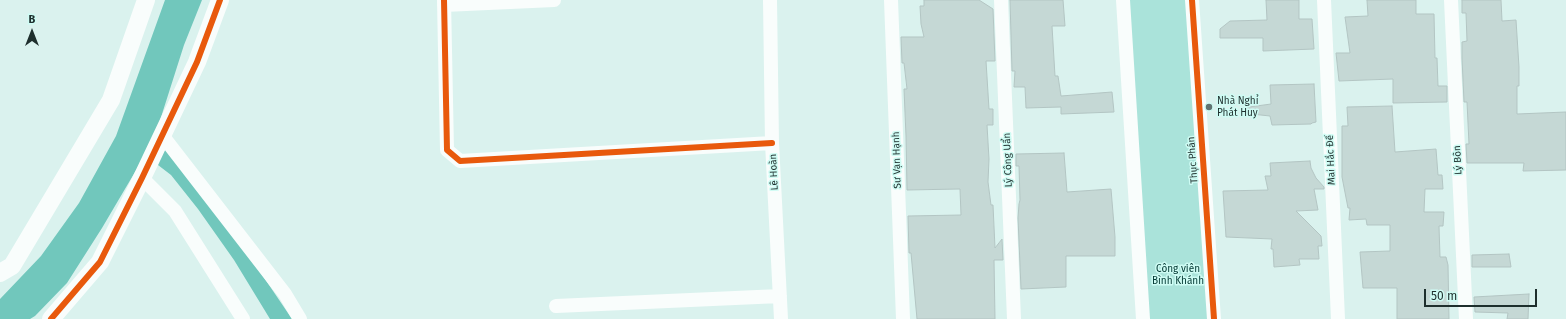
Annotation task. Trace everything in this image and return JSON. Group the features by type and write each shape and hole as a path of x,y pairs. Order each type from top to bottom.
{"street":[{"path":"0,273 12,266 111,100 146,0"},
{"path":"51,319 100,262 145,172 197,62 220,0"},
{"path":"554,0 444,3 447,150 460,161 772,143"},
{"name":"Lê Hoàn","path":"770,0 772,143 781,319"},
{"name":"Sư Vạn Hạnh","path":"891,0 903,319"},
{"name":"Lý Công Uẩn","path":"1002,0 1014,319"},
{"path":"1123,0 1143,319"},
{"name":"Thục Phán","path":"1192,0 1214,319"},
{"name":"Mai Hắc Đế","path":"1324,0 1338,319"},
{"name":"Lý Bôn","path":"1451,0 1466,319"},
{"path":"161,137 285,294 300,319"},
{"path":"145,172 175,211 243,319"},
{"path":"556,306 780,296"}],"green space":[{"name":"Công viên Bình Khánh","path":"1123,0 1196,0 1219,319 1143,319"}],"water":[{"path":"165,0 202,0 184,45 155,136 248,254 292,319 270,319 234,260 198,209 171,175 145,155 102,228 67,283 35,316 30,319 0,319 0,299 41,256 79,203 116,136"}],"building":[{"path":"924,0 979,0 993,9 995,61 986,61 989,109 993,109 993,125 987,125 989,159 988,182 991,205 993,205 995,248 1002,239 1003,260 994,260 995,319 917,319 911,253 909,253 908,216 961,215 960,189 907,190 904,89 907,89 904,63 902,63 901,37 924,37 921,24 920,6 924,6"},
{"path":"1010,0 1063,0 1065,26 1052,26 1055,76 1058,76 1061,96 1112,92 1114,112 1061,114 1061,107 1026,108 1025,87 1014,87 1015,71 1012,71"},
{"path":"1266,0 1299,0 1299,19 1312,19 1314,49 1263,51 1263,38 1220,38 1220,29 1230,21 1267,20"},
{"path":"1367,0 1416,0 1416,14 1434,14 1435,58 1437,58 1438,86 1447,86 1447,102 1393,103 1393,79 1339,81 1336,53 1350,53 1345,17 1368,16"},
{"path":"1462,0 1501,0 1502,21 1516,20 1519,67 1517,114 1566,112 1566,170 1523,171 1524,163 1467,163 1466,144 1469,144 1467,102 1464,102 1462,42 1467,41 1466,13 1462,13"},
{"path":"1314,84 1316,122 1311,124 1272,125 1270,116 1242,113 1242,108 1271,104 1270,85"},
{"path":"1392,106 1395,152 1436,149 1438,175 1442,175 1443,189 1425,189 1424,212 1444,212 1443,226 1439,226 1440,257 1446,257 1448,265 1449,319 1397,319 1397,288 1363,288 1360,252 1390,251 1390,225 1367,225 1366,219 1349,220 1350,208 1348,208 1342,177 1342,126 1348,126 1347,107"},
{"path":"1064,153 1067,192 1111,189 1115,256 1066,256 1066,287 1021,289 1018,218 1020,200 1019,166 1016,166 1016,154"},
{"path":"1310,161 1311,168 1316,178 1324,189 1314,189 1318,210 1296,211 1321,236 1322,246 1318,246 1319,259 1299,259 1300,265 1274,267 1273,249 1271,249 1272,239 1226,237 1223,191 1268,190 1265,176 1271,176 1270,163"},
{"path":"1509,254 1511,267 1472,267 1472,255"},
{"path":"1529,294 1528,319 1507,319 1508,313 1475,312 1474,297"}],"cycle path":[{"path":"51,319 100,262 197,62 220,0"},
{"path":"444,0 447,150 460,161 772,143"},
{"path":"1192,0 1214,319"}],"place":[{"name":"Nhà Nghỉ Phát Huy","path":"1209,107"}]}
